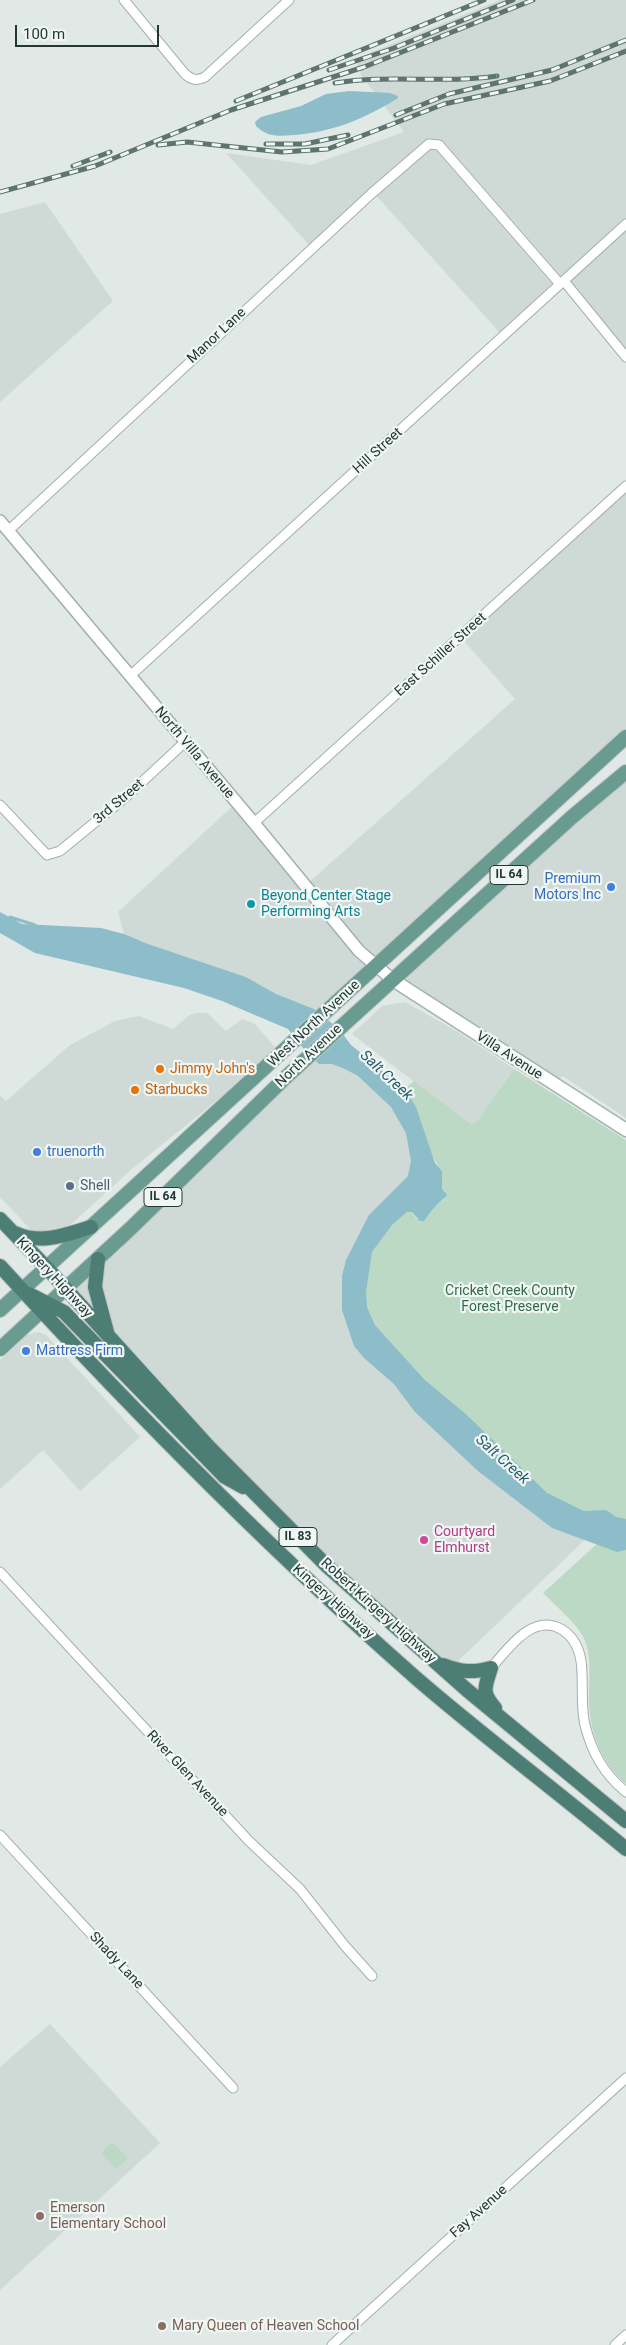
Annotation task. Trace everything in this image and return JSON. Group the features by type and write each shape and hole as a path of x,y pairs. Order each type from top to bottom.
{"highway":[{"name":"Kingery Highway","path":"0,1219 66,1288 109,1337"},
{"path":"10,1230 26,1238 47,1239 91,1227"},
{"path":"98,1259 95,1287 96,1297 109,1337"},
{"name":"Kingery Highway","path":"0,1266 22,1290 45,1307 92,1366 190,1466 306,1579 417,1679 626,1849"},
{"path":"45,1307 70,1318 224,1478 255,1493"},
{"name":"Robert Kingery Highway","path":"109,1337 209,1447 327,1566 433,1660 626,1821"},
{"path":"433,1660 460,1671 475,1672 491,1668"},
{"path":"491,1668 484,1689 486,1696 512,1727"}],"main road":[{"name":"West North Avenue","path":"0,1310 273,1062 516,835 626,736"},
{"name":"North Avenue","path":"0,1348 98,1259 286,1076 572,817 626,772"},
{"name":"Villa Avenue","path":"393,980 626,1130"}],"street":[{"path":"124,0 185,74 194,80 205,78 289,0"},
{"name":"Manor Lane","path":"8,531 382,184 428,144 439,145 562,283"},
{"name":"Hill Street","path":"130,676 626,224"},
{"path":"562,283 626,357"},
{"name":"East Schiller Street","path":"254,823 626,486"},
{"name":"North Villa Avenue","path":"0,521 359,951 393,980"},
{"name":"3rd Street","path":"0,805 47,855 60,852 127,796 185,742"},
{"name":"River Glen Avenue","path":"0,1572 249,1841 300,1889 345,1946 372,1976"},
{"path":"491,1668 515,1641 531,1629 549,1625 566,1632 578,1649 583,1712 590,1741 602,1768 626,1792"},
{"name":"Shady Lane","path":"0,1835 232,2088"},
{"name":"Fay Avenue","path":"332,2345 626,2078"},
{"path":"615,2345 626,2335"}],"shaded area":[{"path":"500,0 626,0 626,358 563,277 501,334 372,191 310,246 226,153 311,165 404,132 361,75 355,59"},
{"path":"45,202 113,301 0,402 0,214"},
{"path":"626,484 626,734 378,961 363,951 307,884 515,699 458,634"},
{"path":"626,775 626,1118 563,1076 558,1080 398,980"},
{"path":"234,805 368,968 320,1013 276,994 246,977 124,934 118,912"},
{"path":"405,1002 458,1032 514,1069 472,1126 352,1034 382,1006"},
{"path":"207,1013 226,1031 242,1019 255,1024 275,1047 232,1088 132,1169 68,1227 53,1233 33,1232 0,1197 0,1095 6,1101 70,1045 115,1021 139,1016 173,1029 190,1015"},
{"path":"320,1054 340,1061 383,1091 406,1123 416,1170 357,1333 593,1532 455,1664 437,1657 263,1496 72,1289"},
{"path":"38,1332 46,1335 140,1437 80,1491 43,1450 0,1489 0,1360 27,1335"},
{"name":"Emerson Elementary School","path":"50,2024 160,2143 0,2290 0,2067"}],"green space":[{"name":"Cricket Creek County Forest Preserve","path":"514,1069 626,1140 626,1784 603,1756 594,1734 589,1699 589,1660 584,1638 571,1620 543,1593 598,1543 584,1511 547,1494 466,1414 425,1380 375,1325 367,1307 366,1291 372,1252 392,1225 407,1212 412,1212 416,1218 424,1221 444,1199 445,1191 441,1182 442,1171 431,1152 416,1109 405,1089 414,1081 472,1125 478,1120"},
{"path":"112,2142 128,2158 116,2169 101,2153"}],"water":[{"path":"349,91 390,93 398,96 398,98 361,118 323,131 279,136 265,133 256,126 255,122 261,117 301,106 326,94"},
{"path":"0,912 22,924 101,928 124,934 246,977 276,994 314,1009 339,1029 351,1045 405,1089 416,1107 435,1163 442,1171 442,1188 447,1195 424,1221 420,1221 412,1212 407,1212 392,1225 372,1252 366,1292 367,1307 375,1325 425,1380 466,1414 547,1493 584,1511 606,1510 616,1517 626,1519 626,1550 617,1552 552,1528 478,1471 415,1412 394,1384 364,1358 354,1346 342,1310 342,1276 346,1260 369,1215 408,1176 411,1161 406,1133 391,1107 358,1076 332,1064 319,1064 307,1053 288,1029 222,1001 184,988 35,953 0,933"}],"waterway":[{"name":"Salt Creek","path":"10,917 35,925"}],"railway":[{"path":"236,101 484,0"},
{"path":"329,70 394,48 513,0"},
{"path":"0,192 95,166 231,110 364,67 533,0"},
{"path":"396,115 449,94 552,70 626,40"},
{"path":"158,145 187,142 282,152 328,149 444,104 550,81 626,51"},
{"path":"335,83 375,79 456,79 497,76"},
{"path":"266,144 305,144 348,135"},
{"path":"73,166 110,152"}],"place":[{"name":"Premium Motors Inc","path":"611,887"},
{"name":"Beyond Center Stage Performing Arts","path":"251,904"},
{"name":"Jimmy John's","path":"160,1069"},
{"name":"Starbucks","path":"135,1090"},
{"name":"truenorth","path":"37,1152"},
{"name":"Shell","path":"70,1186"},
{"name":"Mattress Firm","path":"26,1351"},
{"name":"Courtyard Elmhurst","path":"424,1540"},
{"name":"Emerson Elementary School","path":"40,2216"},
{"name":"Mary Queen of Heaven School","path":"162,2326"}]}
